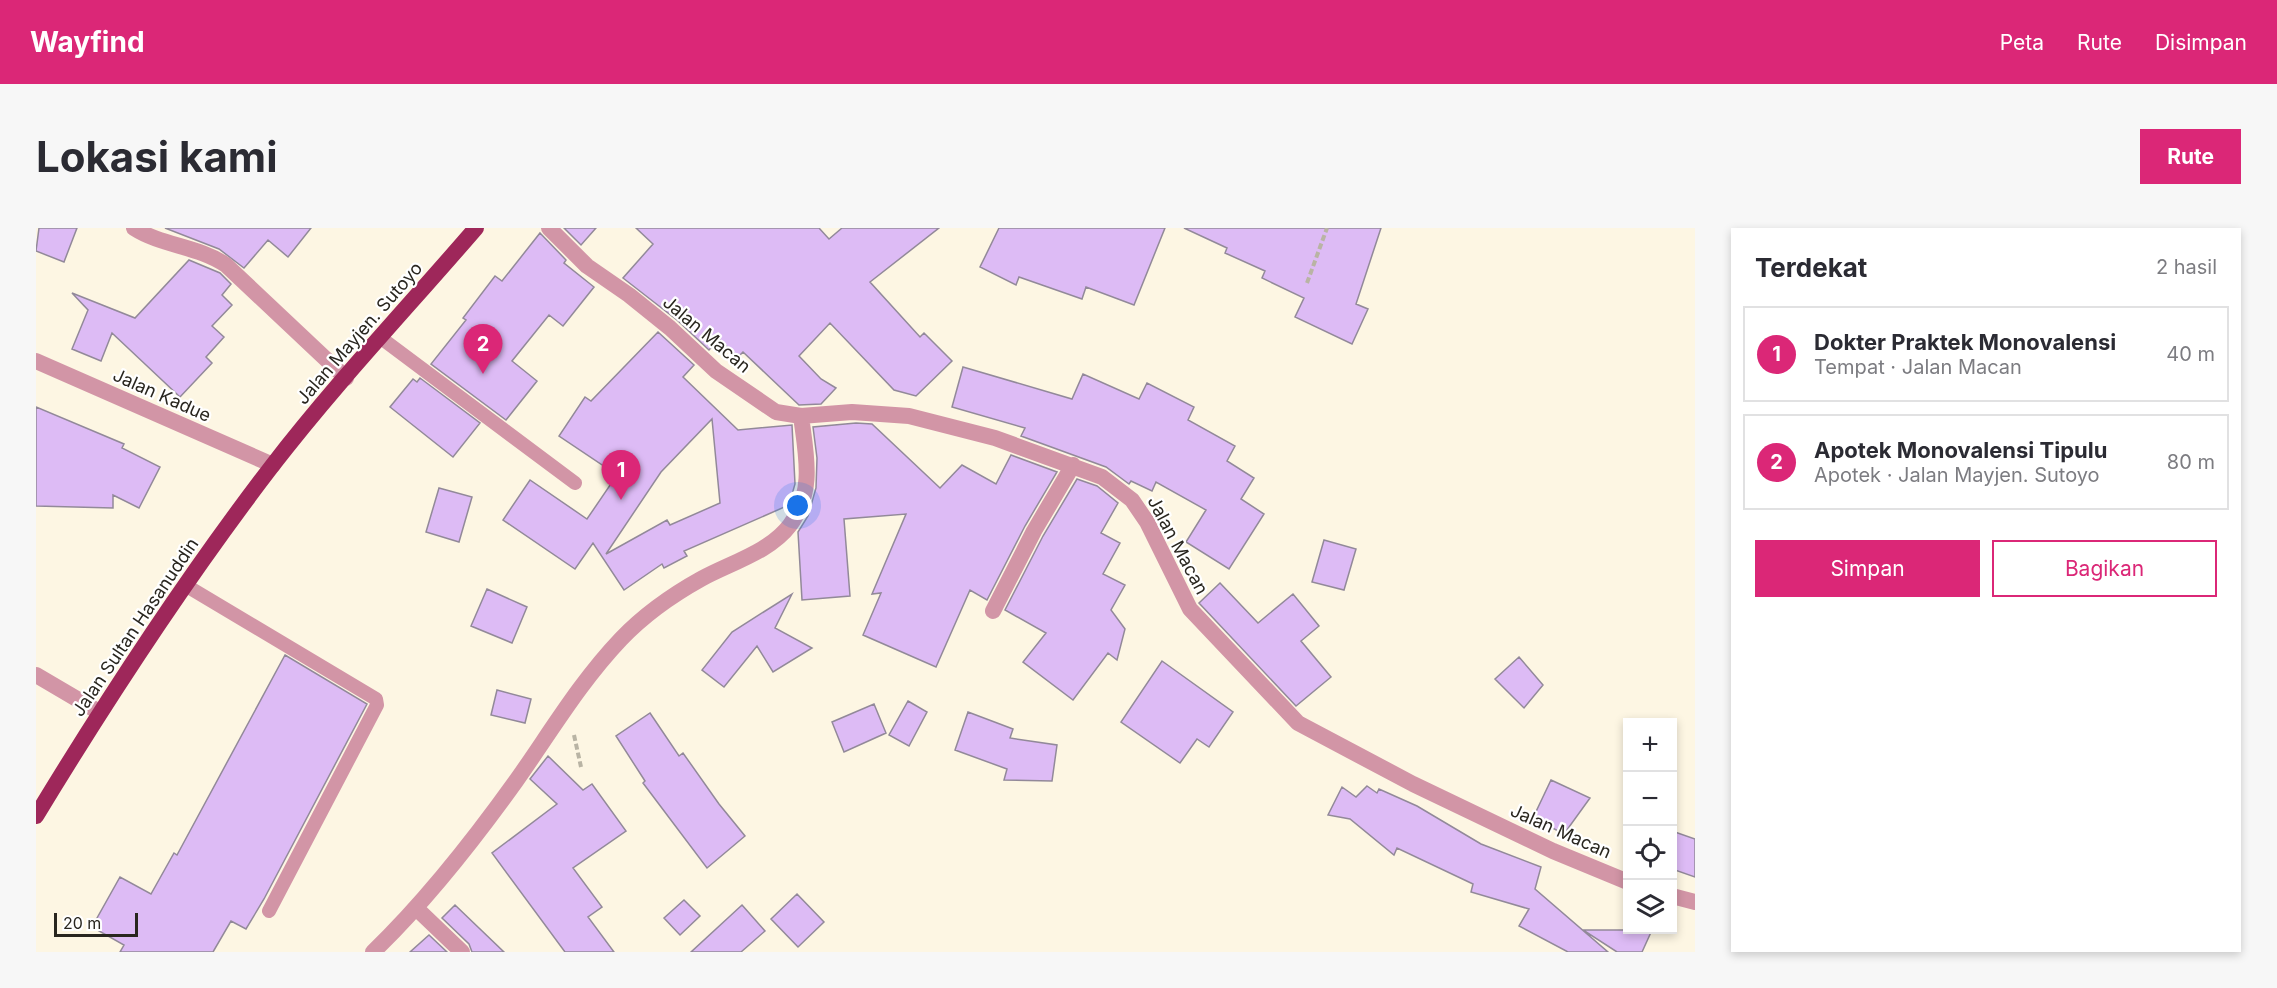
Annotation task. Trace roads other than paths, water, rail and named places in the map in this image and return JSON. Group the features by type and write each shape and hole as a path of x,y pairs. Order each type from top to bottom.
{"highway":[{"name":"Jalan Mayjen. Sutoyo","path":"273,465 345,378 476,228"},
{"name":"Jalan Sultan Hasanuddin","path":"36,816 99,712 185,585 273,465"}],"street":[{"path":"135,228 153,238 208,255 226,264 345,378"},
{"name":"Jalan Macan","path":"549,228 587,266 629,295 670,328 716,371 776,412 801,416 852,412 909,416 995,438 1102,477 1132,500 1157,539 1178,589 1190,609 1298,723 1413,784 1553,851 1623,880"},
{"name":"Jalan Kadue","path":"36,361 273,465"},
{"path":"373,952 416,908 515,783 576,693 622,638 690,586 768,544 789,526 801,508 808,480 801,416"},
{"path":"993,611 1034,531 1073,465"},
{"path":"36,675 99,712"},
{"path":"1677,897 1695,902"},
{"path":"416,908 462,952"}],"lane":[{"path":"381,338 575,483"},
{"path":"185,585 376,699 377,705 269,911"}],"place":[{"name":"Apotek Monovalensi Tipulu","path":"483,374"},
{"name":"Dokter Praktek Monovalensi","path":"621,500"}]}
